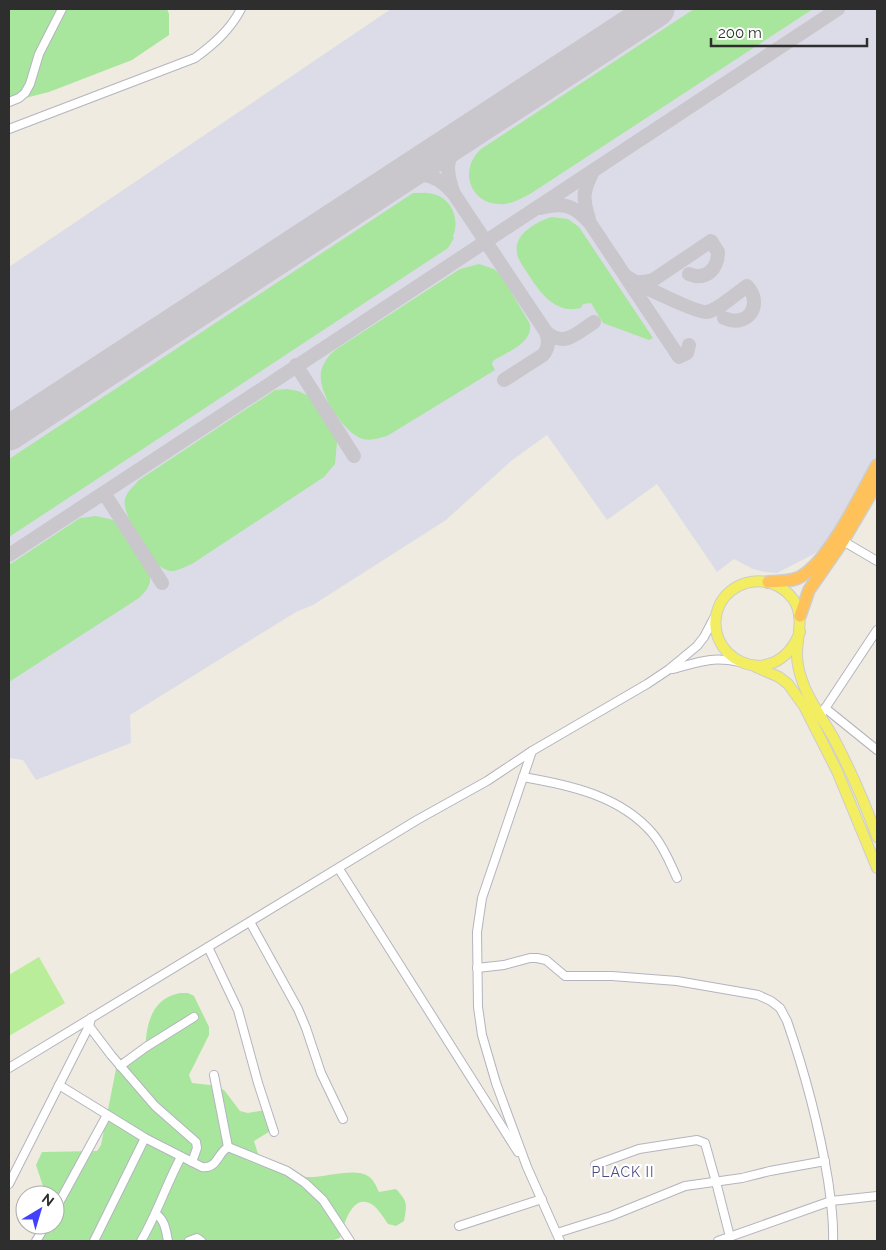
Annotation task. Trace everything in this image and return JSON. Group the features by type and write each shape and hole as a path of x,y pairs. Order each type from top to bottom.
{"highway":[{"path":"768,582 791,581 799,578 816,563 837,537 877,465"},
{"path":"800,616 809,590 843,541 876,488"}],"main road":[{"path":"877,838 855,781 823,712 803,683 797,654 800,616 794,600 780,587 768,582 750,582 733,589 721,601 717,611 716,625 722,646 728,653 746,663 779,677 788,684 804,706 838,771 877,868"},
{"path":"746,663 762,665 777,661 795,645 800,632"}],"street":[{"path":"9,102 25,93 30,84 39,54 62,9"},
{"path":"9,129 195,58 212,46 223,35 241,9"},
{"path":"843,541 877,561"},
{"path":"9,1068 90,1022 208,947 417,820 487,781 532,751 591,718 668,670 697,646 704,637 717,611"},
{"path":"877,632 823,712 877,750"},
{"path":"668,670 717,658 746,663"},
{"path":"532,751 482,898 476,932 478,1007 482,1035 496,1083 527,1167 560,1241"},
{"path":"523,777 556,783 599,796 617,804 653,834 677,878"},
{"path":"339,869 527,1167"},
{"path":"250,922 302,1019 321,1073 343,1119"},
{"path":"208,947 238,1010 274,1132"},
{"path":"476,968 504,965 537,958 546,960 565,976 612,976 677,981 758,995 772,1001 780,1008 790,1030 816,1117 834,1222 833,1241"},
{"path":"120,1066 194,1017"},
{"path":"90,1022 120,1066 155,1106 196,1142 197,1148 192,1162"},
{"path":"9,1184 90,1022"},
{"path":"214,1075 228,1147"},
{"path":"59,1085 146,1138 202,1167 214,1164 228,1147"},
{"path":"65,1192 107,1115"},
{"path":"94,1241 146,1138"},
{"path":"595,1165 639,1149 697,1140 705,1143 730,1237"},
{"path":"228,1147 287,1172 305,1183 323,1200 350,1241"},
{"path":"141,1241 156,1214 168,1182 181,1157"},
{"path":"557,1233 611,1216 685,1186 716,1182 825,1161"},
{"path":"718,1241 831,1201 877,1196"},
{"path":"459,1226 542,1199"},
{"path":"156,1214 162,1218 168,1241"},
{"path":"189,1241 197,1238 201,1241"}],"shaded area":[{"path":"391,9 877,9 877,458 851,504 824,545 814,554 777,573 753,569 734,559 717,572 657,484 607,520 547,435 511,461 446,520 313,605 296,612 130,715 131,743 36,780 23,760 9,758 9,267"}],"green space":[{"path":"9,9 167,9 169,14 169,35 132,60 49,92 9,102"},
{"path":"694,9 813,9 530,194 505,204 484,200 476,194 471,186 469,177 470,167 481,149"},
{"path":"413,193 440,196 450,205 456,223 454,238 448,248 9,537 9,459"},
{"path":"551,217 568,219 579,227 653,338 649,340 603,323 591,303 583,304 581,308 564,308 557,306 545,296 520,262 517,246 522,235 527,230"},
{"path":"479,264 494,269 501,275 530,324 530,331 527,337 518,346 493,361 492,364 495,370 387,436 369,440 356,436 340,421 323,390 321,372 328,357 335,350 460,269"},
{"path":"287,389 309,396 315,402 335,435 337,443 335,464 324,477 192,564 173,571 159,566 145,548 130,521 125,505 125,499 129,491 139,480 275,390"},
{"path":"96,516 116,521 121,526 142,558 150,578 149,586 139,598 9,682 9,565 80,518"},
{"path":"39,957 65,1003 9,1036 9,975"},
{"path":"188,993 194,996 209,1027 209,1035 189,1075 192,1083 210,1085 224,1090 240,1111 248,1113 265,1110 272,1130 254,1141 258,1154 290,1171 307,1177 355,1172 368,1176 379,1192 396,1189 400,1193 406,1204 404,1221 396,1226 388,1224 373,1205 360,1202 350,1211 340,1238 331,1241 32,1241 36,1235 65,1235 65,1185 43,1185 36,1165 42,1152 97,1151 101,1145 118,1059 145,1053 147,1033 152,1015 162,1001 170,996"}],"taxiway":[{"path":"9,555 838,9"},
{"path":"464,136 453,150 448,163 454,194 546,332 548,338 548,344 543,355 504,380"},
{"path":"589,219 585,205 585,195 587,184 593,171"},
{"path":"389,185 423,175 438,180 453,193"},
{"path":"540,208 562,205 579,212 590,223 679,357 687,353 689,345"},
{"path":"635,282 653,280 711,241 718,252 716,264 706,275 695,276 689,274"},
{"path":"627,277 680,303 707,312 722,305 747,286 754,300 754,307 751,313 740,320 733,321 724,318"},
{"path":"546,332 553,337 565,339 594,322"},
{"path":"296,365 354,456"},
{"path":"104,493 162,583"}],"runway":[{"path":"9,433 657,9"}],"district":[{"name":"PLACK II","path":"623,1172"}]}
